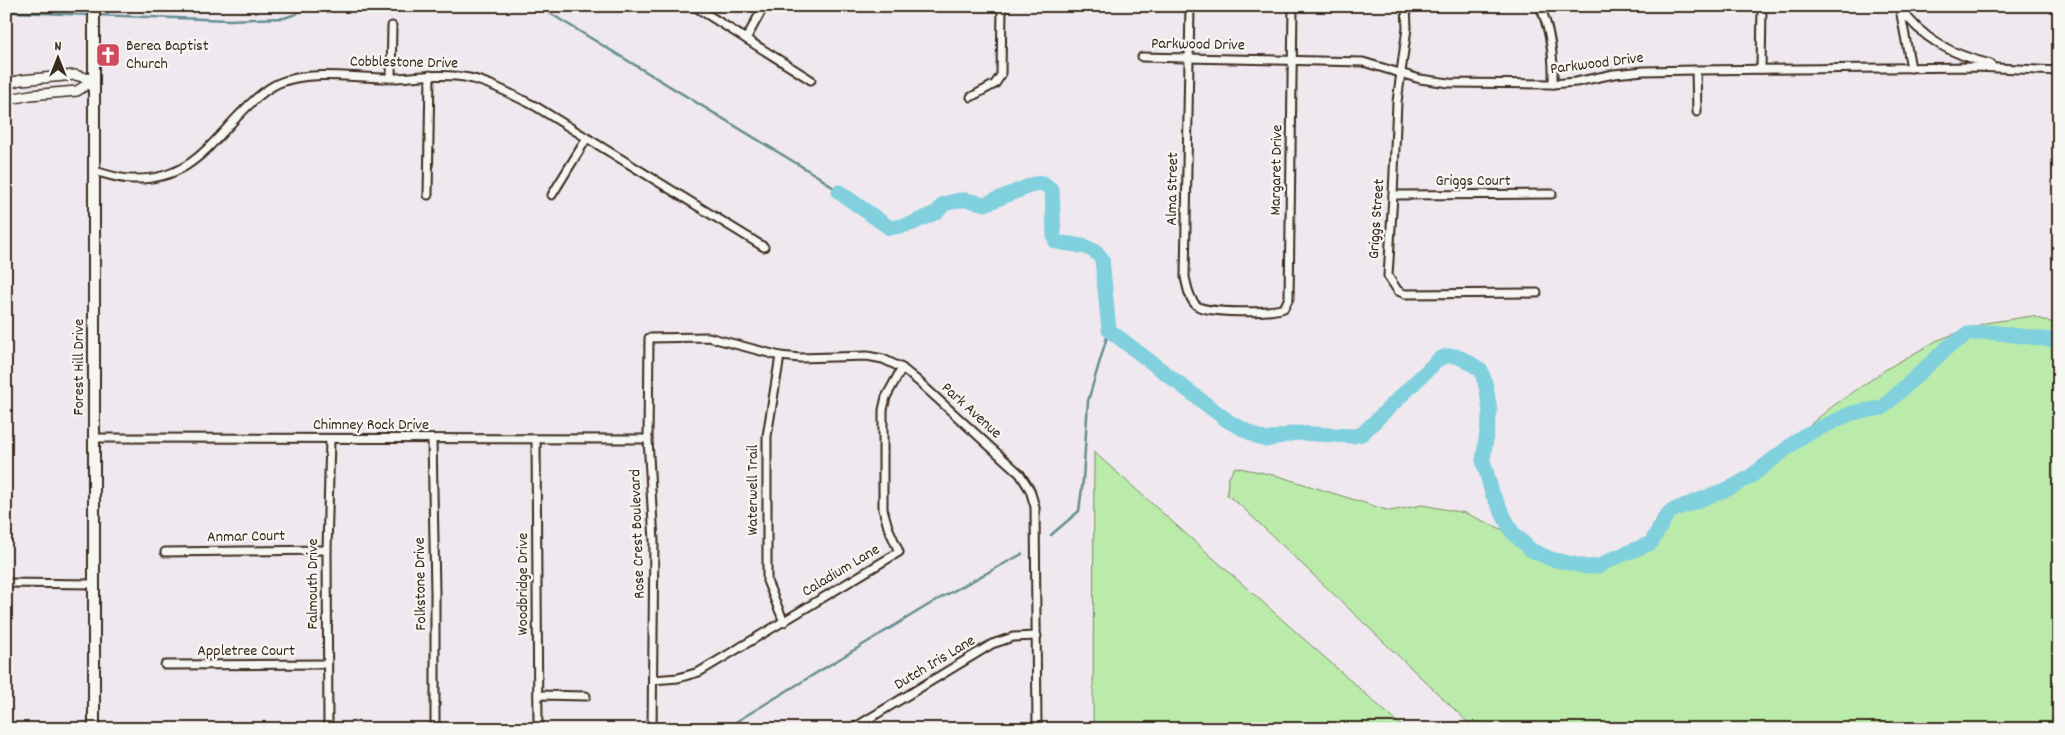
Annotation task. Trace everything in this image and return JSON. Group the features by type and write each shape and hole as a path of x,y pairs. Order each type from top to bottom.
{"main road":[{"name":"Forest Hill Drive","path":"94,6 94,729"}],"street":[{"path":"694,6 811,80"},
{"path":"746,39 764,6"},
{"path":"971,97 995,84 1001,75 1002,6"},
{"name":"Alma Street","path":"1190,6 1185,277 1187,288 1195,305 1199,307 1260,312"},
{"name":"Margaret Drive","path":"1260,312 1276,311 1284,308 1289,298 1293,6"},
{"name":"Griggs Street","path":"1406,6 1407,28 1397,102 1394,195 1388,276 1398,291 1405,294 1537,293"},
{"path":"1540,6 1552,49 1552,84"},
{"path":"1761,69 1762,6"},
{"path":"1900,7 1911,68"},
{"path":"1900,7 1912,23 1941,46 1965,57 2011,68"},
{"path":"391,78 392,26"},
{"name":"Parkwood Drive","path":"1142,57 1363,62 1401,75 1449,83 1552,84 1576,82 1629,72 1696,70 2011,68 2059,71"},
{"path":"1696,70 1697,112"},
{"path":"6,84 20,80 75,75 94,80"},
{"name":"Cobblestone Drive","path":"94,171 130,179 152,178 175,173 197,160 252,102 280,82 327,75 391,78 430,75 467,77 505,91 535,106 764,247"},
{"path":"428,195 430,75"},
{"path":"6,100 30,95 77,91 94,80"},
{"path":"552,195 587,138"},
{"name":"Griggs Court","path":"1394,195 1552,194"},
{"name":"Park Avenue","path":"649,338 708,337 780,356 800,358 867,356 883,359 902,368 1020,474 1030,490 1035,507 1037,729"},
{"name":"Rose Crest Boulevard","path":"649,338 648,438 654,541 652,729"},
{"name":"Waterwell Trail","path":"780,356 767,436 767,582 784,622"},
{"name":"Caladium Lane","path":"653,680 678,678 699,672 899,552 888,528 883,509 883,410 886,397 902,368"},
{"name":"Chimney Rock Drive","path":"94,438 648,438"},
{"name":"Woodbridge Drive","path":"536,438 538,729"},
{"name":"Falmouth Drive","path":"328,729 327,550 330,439"},
{"name":"Folkstone Drive","path":"432,439 435,729"},
{"name":"Anmar Court","path":"165,552 327,550"},
{"path":"6,583 94,584"},
{"name":"Dutch Iris Lane","path":"852,729 992,644 1013,637 1037,636"},
{"name":"Appletree Court","path":"165,665 327,664"},
{"path":"538,696 586,696"}],"green space":[{"path":"2032,316 2059,325 2059,729 1475,729 1240,505 1227,495 1228,479 1235,467 1278,476 1390,511 1422,505 1465,513 1508,532 1533,554 1548,560 1571,565 1626,560 1644,551 1654,536 1663,515 1731,489 1833,406 1888,368 1938,340 1985,323"},
{"path":"1094,452 1405,729 1093,729"}],"waterway":[{"path":"97,15 229,20 284,18 296,14 304,6"},
{"path":"538,6 819,177 839,192"},
{"path":"6,10 92,15"},
{"path":"839,192 890,228 911,224 937,212 944,204 959,200 985,204 1034,184 1043,183 1052,190 1054,236 1056,242 1093,250 1102,259 1109,330 1228,421 1266,440 1295,433 1353,436 1362,434 1439,359 1447,356 1456,356 1467,361 1481,370 1486,386 1490,411 1483,460 1492,493 1512,532 1531,550 1551,559 1587,567 1600,566 1651,543 1666,516 1671,511 1730,488 1750,477 1803,436 1852,413 1882,408 1948,347 1968,334 1990,332 2059,341"},
{"path":"1051,535 1079,511 1088,401 1109,330"},
{"path":"724,729 935,601 1022,554"}],"place":[{"name":"Berea Baptist Church","path":"108,55"}]}
